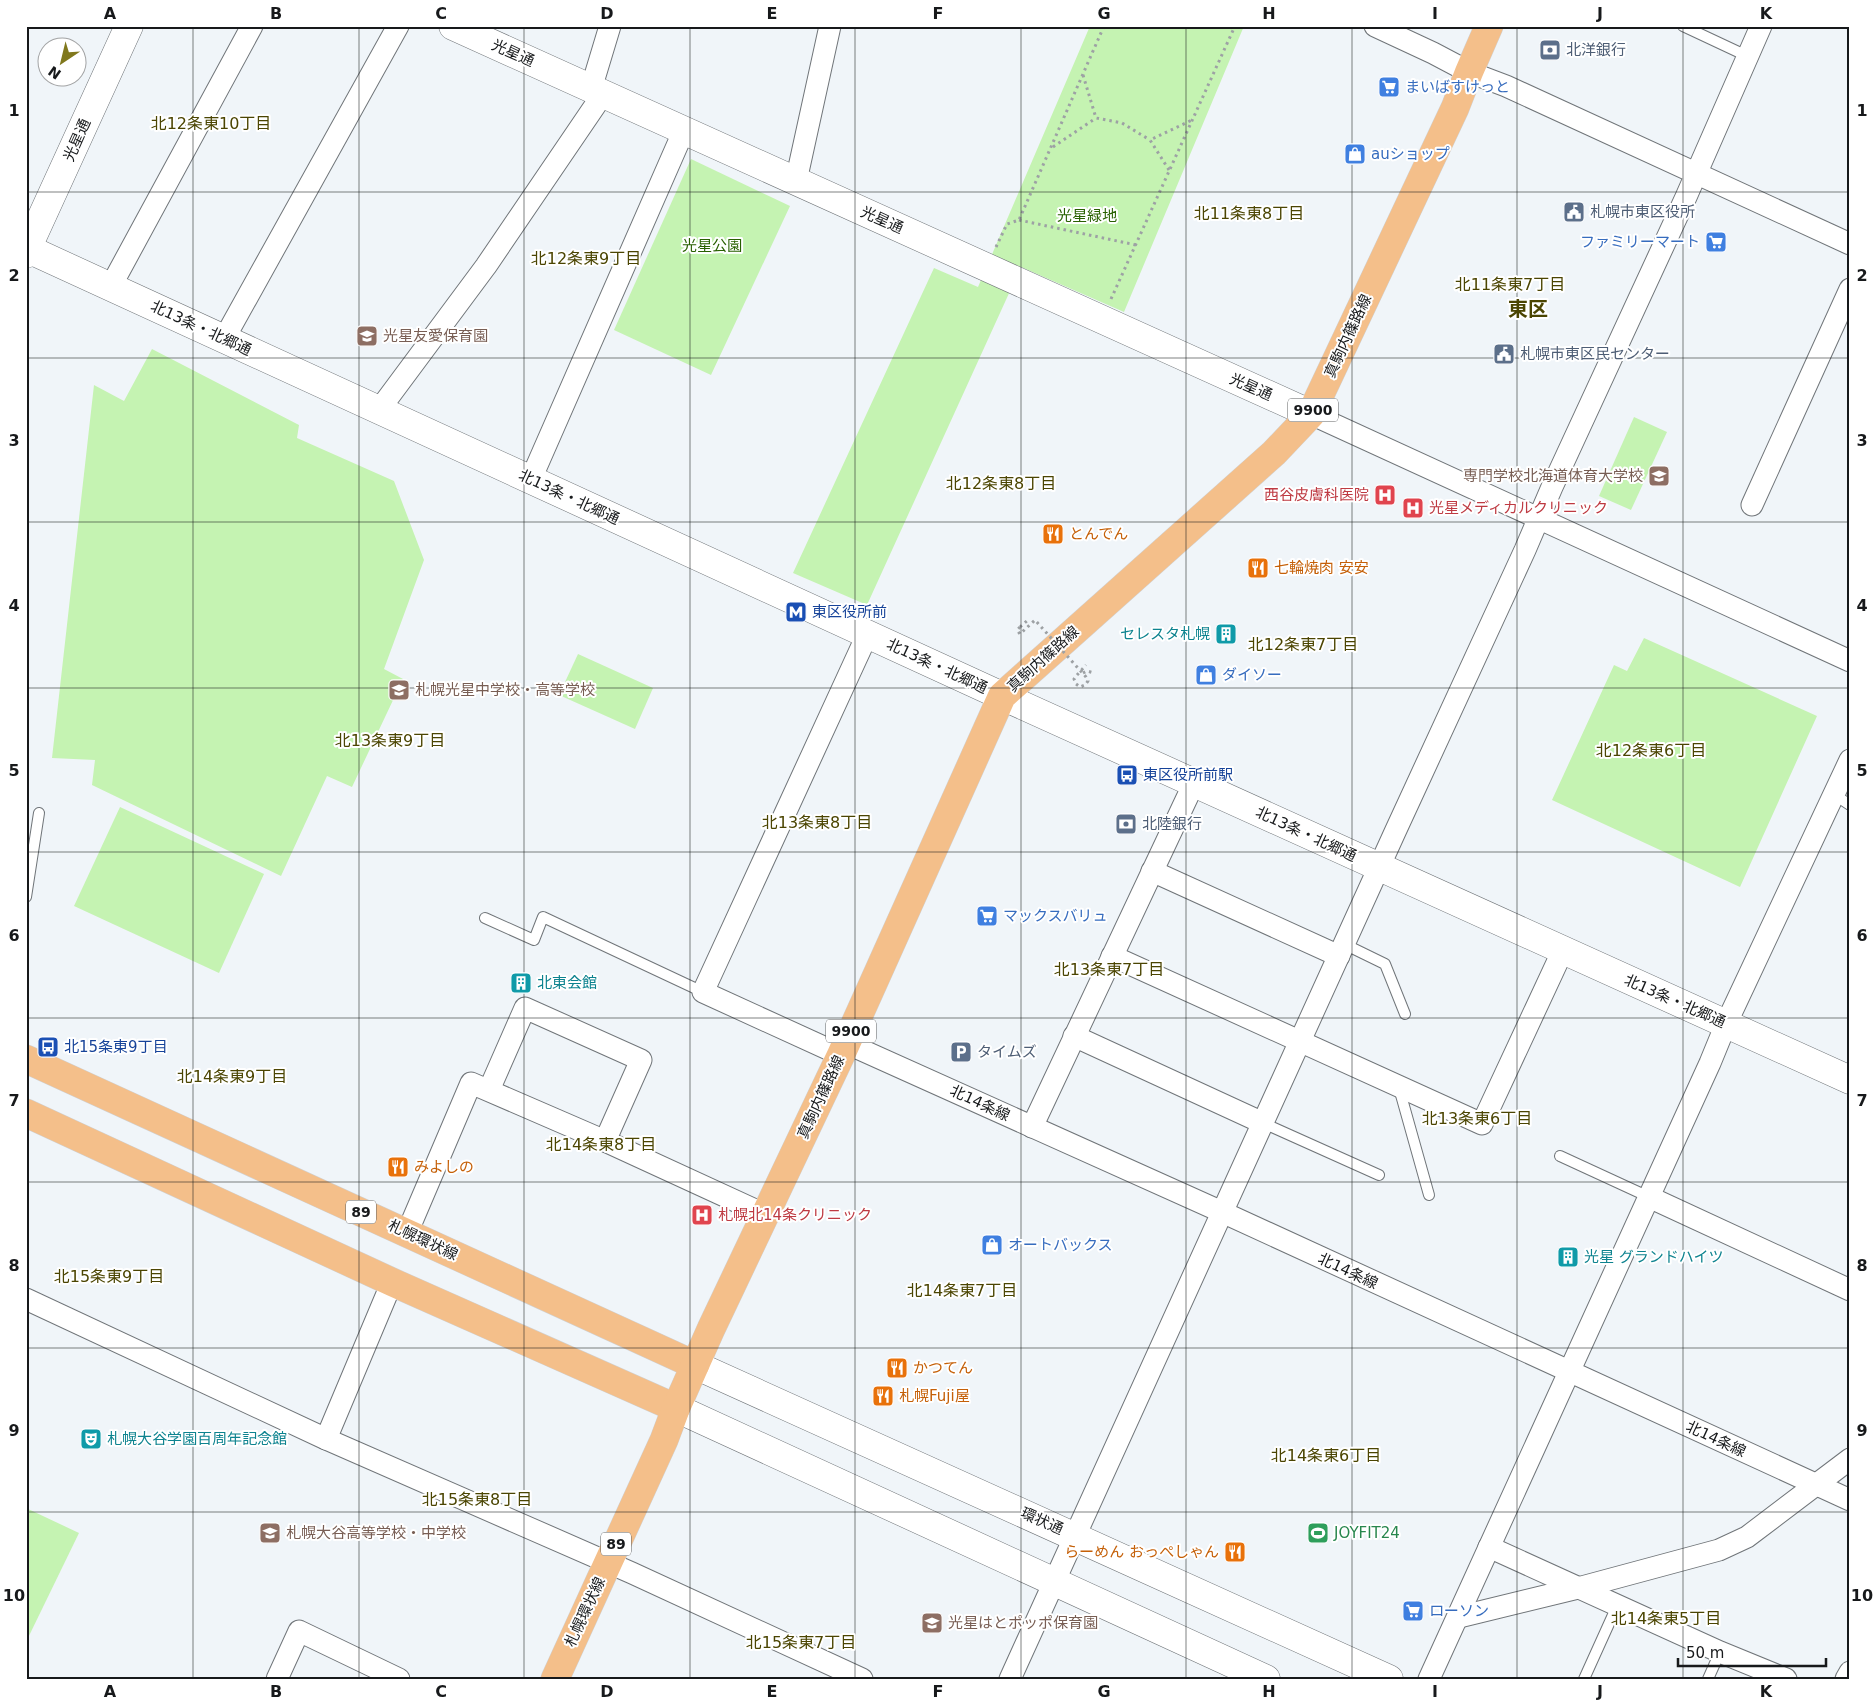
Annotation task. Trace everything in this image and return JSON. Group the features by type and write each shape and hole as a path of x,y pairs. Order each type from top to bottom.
{"main road":[{"name":"真駒内篠路線","path":"695,1365 844,1049 1002,696 1274,452 1311,414 1455,108 1489,26"},
{"name":"札幌環状線","path":"26,1059 695,1365 664,1440 555,1679"},
{"path":"26,1113 392,1282 676,1408"}],"street":[{"name":"光星通","path":"26,250 129,26"},
{"path":"111,286 252,26"},
{"path":"224,339 398,26"},
{"name":"光星通","path":"452,26 1311,414"},
{"path":"379,410 486,266 597,91 610,26"},
{"path":"796,181 830,26"},
{"path":"1375,26 1469,72 1506,86 1850,244"},
{"path":"1010,1679 1696,173 1761,26"},
{"path":"531,479 684,130"},
{"name":"北13条・北郷通","path":"26,250 111,286 1002,696 1850,1080"},
{"path":"1752,505 1850,289"},
{"path":"1311,414 1850,660"},
{"path":"703,992 868,633"},
{"path":"1429,1679 1710,1063 1726,1024 1842,800 1850,760"},
{"path":"1032,1127 1194,782"},
{"path":"1152,871 1341,950"},
{"path":"1112,956 1301,1040 1482,1124 1563,950"},
{"name":"北14条線","path":"703,992 1032,1127 1850,1500"},
{"path":"489,1090 526,1008 642,1060 605,1141"},
{"path":"1074,1036 1264,1123"},
{"path":"407,1233 471,1083 605,1141 766,1215"},
{"path":"1649,1197 1850,1290"},
{"path":"326,1439 392,1282"},
{"path":"26,1299 326,1439 608,1562 862,1679"},
{"name":"環状通","path":"695,1365 1389,1679"},
{"path":"676,1408 1260,1678"},
{"path":"1458,1617 1578,1588 1719,1550 1747,1536 1850,1459"},
{"path":"1489,1547 1720,1652 1786,1679"},
{"path":"277,1679 299,1631 399,1679"},
{"path":"813,1656 818,1679"},
{"path":"1846,1679 1850,1672"}],"lane":[{"path":"1683,26 1748,56"},
{"path":"26,897 31,836 39,813"},
{"path":"486,918 534,940 544,917 703,992"},
{"path":"1341,950 1385,964 1405,1014"},
{"path":"1398,1085 1429,1195"},
{"path":"1264,1123 1379,1175"},
{"path":"1560,1156 1649,1197"},
{"path":"1584,1679 1617,1606"},
{"path":"1708,1679 1720,1652"}],"path":[{"path":"1019,220 1104,26"},
{"path":"1109,304 1234,26"},
{"path":"1083,74 1096,118"},
{"path":"1051,148 1096,118 1122,123 1150,140 1170,170"},
{"path":"1150,140 1192,120"},
{"path":"994,252 1007,224 1019,220 1136,245"},
{"path":"1029,619 1017,630 1020,634 1035,620 1083,673 1088,680 1085,685 1080,686 1076,684 1074,679 1077,675 1086,666"},
{"path":"1083,673 1087,671 1094,673"}],"green space":[{"name":"光星緑地","path":"1090,26 1244,26 1124,312 1021,267 867,605 793,573 934,268 978,287"},
{"name":"光星公園","path":"691,159 790,206 711,375 614,330"},
{"path":"152,349 299,425 297,438 394,481 424,560 384,669 403,679 352,787 327,776 281,876 92,785 95,760 52,758 94,385 124,401"},
{"path":"1634,417 1667,432 1631,510 1599,496"},
{"path":"1644,638 1817,716 1740,887 1552,800 1614,665 1627,671"},
{"path":"578,654 653,688 635,729 559,695"},
{"path":"120,807 264,874 219,973 74,906"},
{"path":"26,1508 79,1533 26,1642"}],"place":[{"name":"北洋銀行","path":"1550,50"},
{"name":"まいばすけっと","path":"1389,87"},
{"name":"auショップ","path":"1355,154"},
{"name":"札幌市東区役所","path":"1574,212"},
{"name":"ファミリーマート","path":"1716,242"},
{"name":"光星友愛保育園","path":"367,336"},
{"name":"札幌市東区民センター","path":"1504,354"},
{"name":"専門学校北海道体育大学校","path":"1659,476"},
{"name":"西谷皮膚科医院","path":"1385,495"},
{"name":"光星メディカルクリニック","path":"1413,508"},
{"name":"とんでん","path":"1053,534"},
{"name":"七輪焼肉 安安","path":"1258,568"},
{"name":"東区役所前","path":"796,612"},
{"name":"セレスタ札幌","path":"1226,634"},
{"name":"ダイソー","path":"1206,675"},
{"name":"札幌光星中学校・高等学校","path":"399,690"},
{"name":"東区役所前駅","path":"1127,775"},
{"name":"北陸銀行","path":"1126,824"},
{"name":"マックスバリュ","path":"987,916"},
{"name":"北東会館","path":"521,983"},
{"name":"北15条東9丁目","path":"48,1047"},
{"name":"タイムズ","path":"961,1052"},
{"name":"みよしの","path":"398,1167"},
{"name":"札幌北14条クリニック","path":"702,1215"},
{"name":"オートバックス","path":"992,1245"},
{"name":"光星 グランドハイツ","path":"1568,1257"},
{"name":"かつてん","path":"897,1368"},
{"name":"札幌Fuji屋","path":"883,1396"},
{"name":"札幌大谷学園百周年記念館","path":"91,1439"},
{"name":"札幌大谷高等学校・中学校","path":"270,1533"},
{"name":"JOYFIT24","path":"1318,1533"},
{"name":"らーめん おっぺしゃん","path":"1235,1552"},
{"name":"ローソン","path":"1413,1611"},
{"name":"光星はとポッポ保育園","path":"932,1623"}],"district":[{"name":"北12条東10丁目","path":"211,123"},
{"name":"北11条東8丁目","path":"1249,213"},
{"name":"北12条東9丁目","path":"586,258"},
{"name":"北11条東7丁目","path":"1510,284"},
{"name":"東区","path":"1528,309"},
{"name":"北12条東8丁目","path":"1001,483"},
{"name":"北12条東7丁目","path":"1303,644"},
{"name":"北13条東9丁目","path":"390,740"},
{"name":"北12条東6丁目","path":"1651,750"},
{"name":"北13条東8丁目","path":"817,822"},
{"name":"北13条東7丁目","path":"1109,969"},
{"name":"北14条東9丁目","path":"232,1076"},
{"name":"北13条東6丁目","path":"1477,1118"},
{"name":"北14条東8丁目","path":"601,1144"},
{"name":"北15条東9丁目","path":"109,1276"},
{"name":"北14条東7丁目","path":"962,1290"},
{"name":"北14条東6丁目","path":"1326,1455"},
{"name":"北15条東8丁目","path":"477,1499"},
{"name":"北14条東5丁目","path":"1666,1618"},
{"name":"北15条東7丁目","path":"801,1642"}]}
